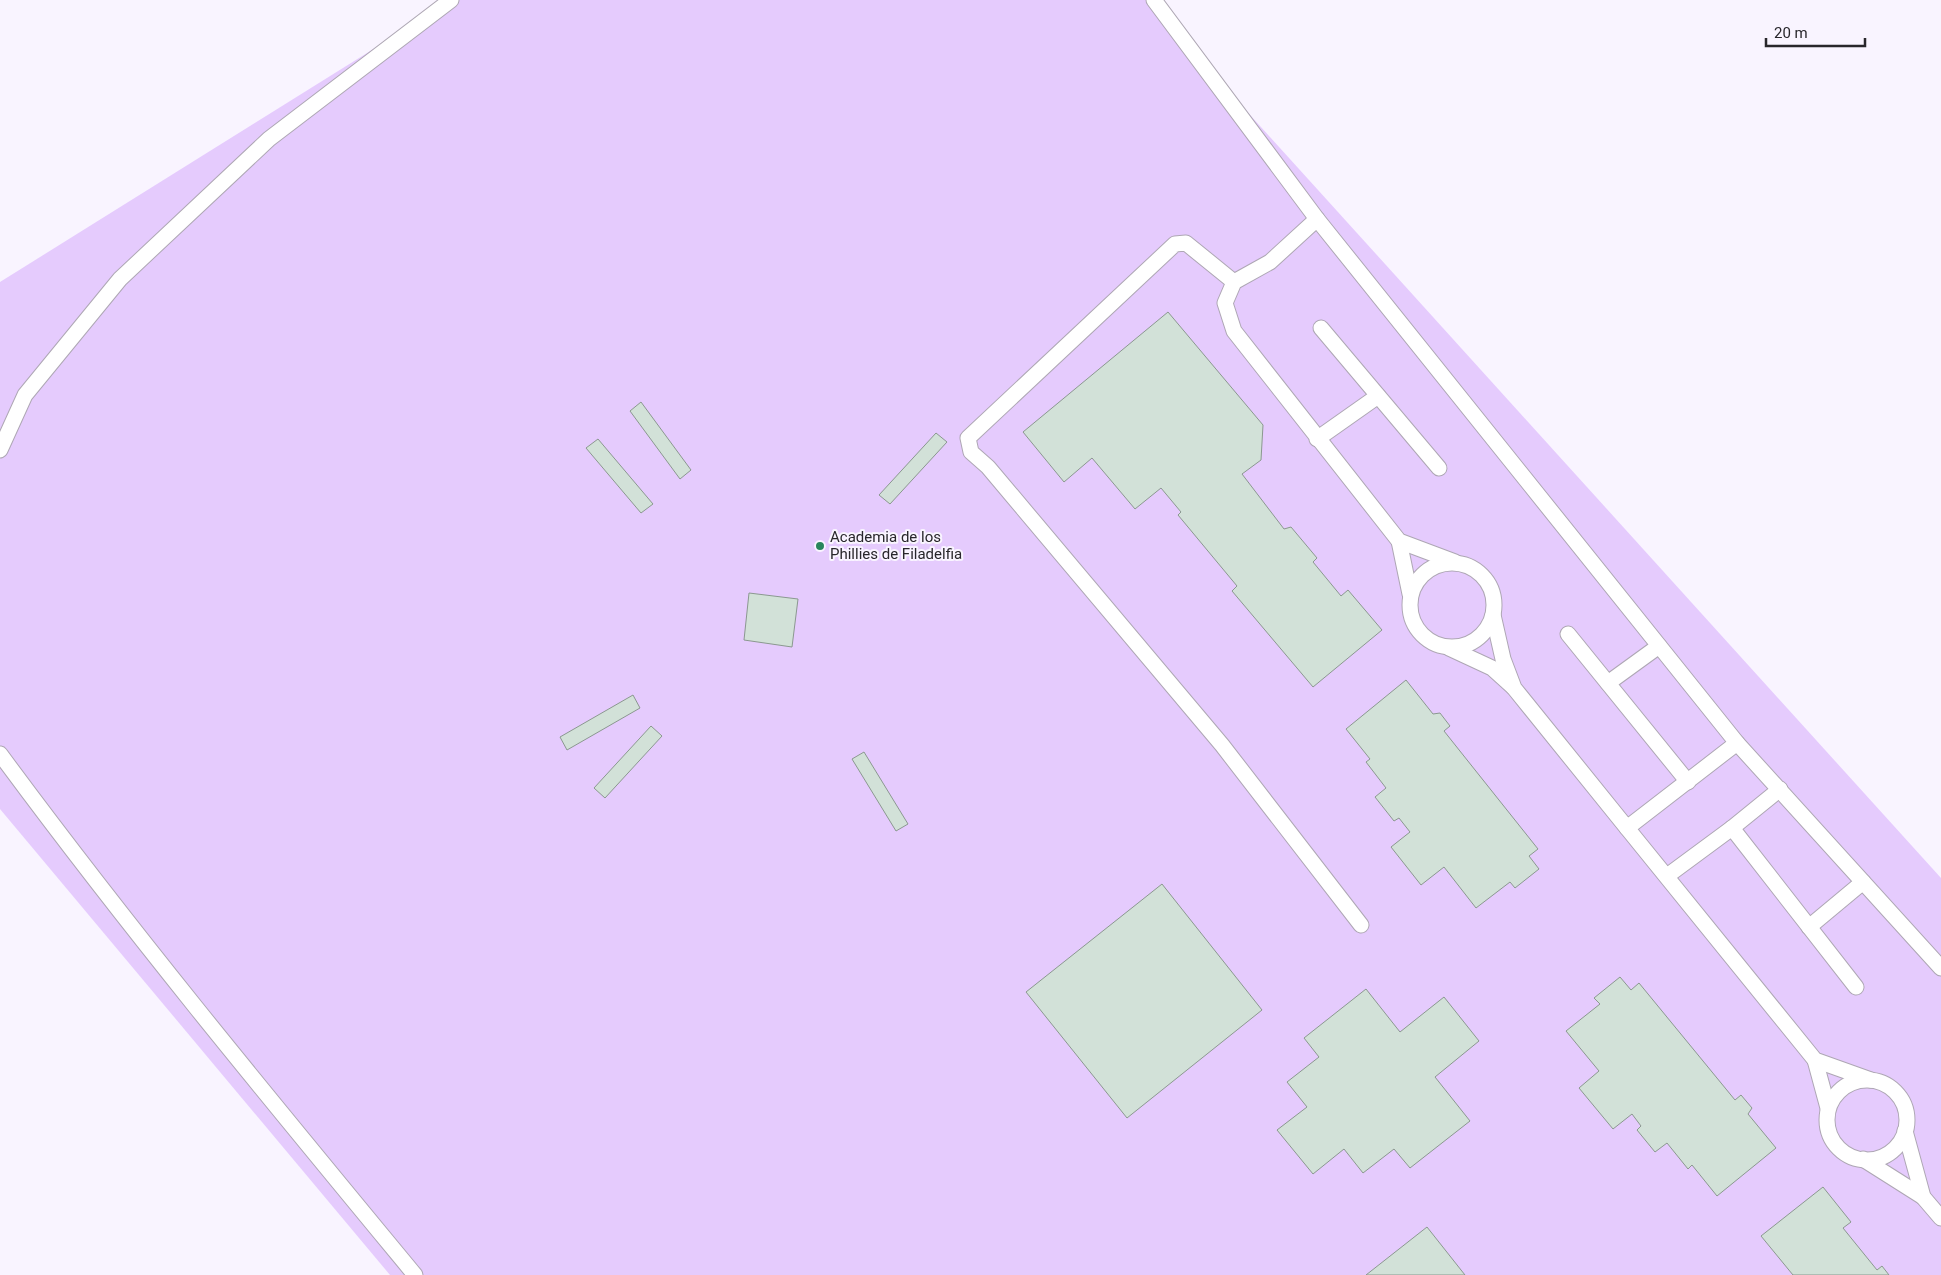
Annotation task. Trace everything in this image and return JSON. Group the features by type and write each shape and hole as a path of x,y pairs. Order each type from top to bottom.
{"lane":[{"path":"0,450 26,395 120,279 269,139 451,0"},
{"path":"1154,0 1317,219 1737,743 1941,968"},
{"path":"1317,219 1270,262 1234,282 1225,303 1234,331 1399,541 1410,594 1409,609 1413,624 1422,636 1434,644 1449,648 1492,668 1514,688 1815,1060 1828,1108"},
{"path":"1234,282 1186,243 1175,244 968,438 971,452 988,467 1222,745 1361,925"},
{"path":"1321,328 1438,468"},
{"path":"1317,439 1378,396"},
{"path":"1399,541 1469,566 1481,574 1490,586 1494,600 1493,615 1503,658 1514,688"},
{"path":"1410,594 1416,581 1426,570 1440,564 1455,562"},
{"path":"1449,648 1464,646 1477,640 1487,629 1493,615"},
{"path":"1568,634 1688,782"},
{"path":"1608,683 1660,646"},
{"path":"1627,828 1737,743"},
{"path":"0,754 80,862 208,1024 415,1275"},
{"path":"1667,876 1732,828 1780,789"},
{"path":"1732,828 1856,987"},
{"path":"1809,927 1863,882"},
{"path":"1815,1060 1884,1084 1895,1092 1904,1104 1907,1117 1905,1131 1899,1144 1889,1153 1876,1159 1863,1159 1850,1156 1838,1147 1830,1135 1826,1122 1828,1108 1834,1096 1844,1087 1857,1081 1871,1080"},
{"path":"1905,1131 1923,1197"},
{"path":"1863,1159 1923,1197 1941,1218"}],"shaded area":[{"name":"Academia de los Phillies de Filadelfia","path":"452,0 1146,0 1941,878 1941,1275 390,1275 0,809 0,282"}],"building":[{"path":"1168,312 1263,425 1261,460 1242,474 1284,529 1291,527 1317,558 1313,562 1341,596 1348,590 1382,630 1313,687 1232,591 1237,586 1178,515 1181,512 1161,488 1135,509 1092,458 1064,482 1023,432"},
{"path":"641,402 691,470 680,479 630,411"},
{"path":"936,433 947,442 890,504 879,495"},
{"path":"598,439 653,504 641,513 586,448"},
{"path":"749,593 798,599 792,647 744,640"},
{"path":"1406,680 1433,714 1440,713 1450,726 1444,731 1538,849 1529,856 1539,869 1515,888 1510,882 1476,908 1444,867 1421,885 1391,847 1410,832 1399,818 1394,821 1375,797 1386,788 1366,762 1370,759 1346,729"},
{"path":"633,695 640,708 567,750 560,737"},
{"path":"651,726 662,736 605,798 594,788"},
{"path":"864,752 908,824 896,831 852,759"},
{"path":"1162,884 1262,1010 1127,1118 1026,992"},
{"path":"1620,977 1631,990 1639,983 1735,1100 1741,1095 1752,1108 1748,1114 1776,1148 1717,1196 1692,1165 1688,1169 1667,1143 1655,1152 1637,1130 1641,1126 1632,1114 1613,1129 1579,1088 1599,1071 1566,1031 1600,1004 1594,998"},
{"path":"1366,989 1400,1032 1444,997 1479,1041 1435,1077 1470,1121 1410,1168 1394,1149 1363,1173 1344,1149 1313,1174 1277,1130 1307,1107 1287,1082 1319,1057 1304,1038"},
{"path":"1823,1187 1851,1222 1843,1228 1877,1270 1882,1266 1889,1275 1793,1275 1761,1236"},
{"path":"1427,1227 1465,1275 1366,1275"}],"place":[{"name":"Academia de los Phillies de Filadelfia","path":"820,546"}]}
